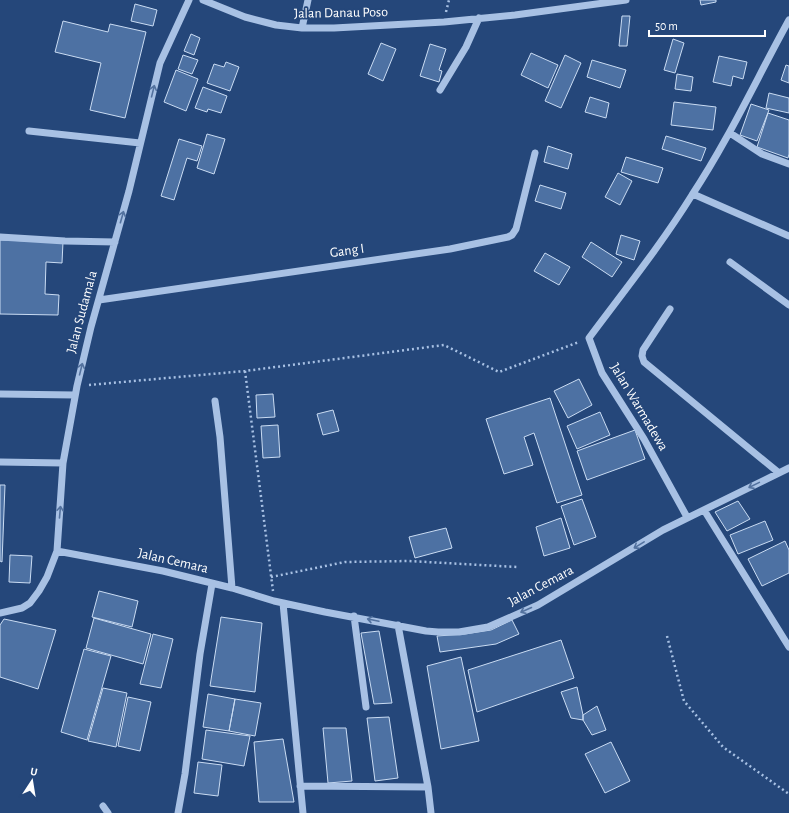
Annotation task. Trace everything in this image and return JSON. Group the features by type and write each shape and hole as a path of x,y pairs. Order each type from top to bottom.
{"street":[{"name":"Jalan Sudamala","path":"0,613 22,608 30,603 47,577 56,551 63,463 77,386 99,300 130,192 140,143 160,63 189,0"},
{"name":"Jalan Danau Poso","path":"203,0 245,17 276,25 302,28 372,26 480,18 626,0"},
{"path":"302,28 308,0"},
{"path":"440,90 466,47 480,18"},
{"path":"589,338 678,217 693,194 730,134 789,20"},
{"path":"29,131 140,143"},
{"path":"730,134 762,154 789,164"},
{"name":"Gang I","path":"99,300 450,249 508,237 516,229 535,153"},
{"path":"693,194 789,236"},
{"path":"0,237 115,242"},
{"path":"730,262 789,305"},
{"path":"670,308 643,350 642,356 644,362 779,472"},
{"name":"Jalan Warmadewa","path":"589,338 602,373 644,439 687,517"},
{"path":"0,394 75,396"},
{"path":"215,400 220,437 232,588"},
{"path":"0,462 63,463"},
{"name":"Jalan Cemara","path":"56,551 162,571 232,588 274,601 325,612 438,632 459,632 488,627 538,605 663,530 789,468"},
{"path":"704,510 789,647"},
{"path":"178,813 185,774 200,654 212,584"},
{"path":"283,603 303,813"},
{"path":"354,616 366,707"},
{"path":"398,626 428,787 431,813"},
{"path":"300,786 428,787"},
{"path":"103,806 108,813"}],"path":[{"path":"77,386 245,371 444,345 499,372 589,338"},
{"path":"245,371 274,601"},
{"path":"271,577 345,562 408,561 517,567"},
{"path":"667,636 684,701 723,747 789,794"}],"building":[{"path":"700,0 716,0 716,2 701,5"},
{"path":"135,4 157,10 153,26 131,21"},
{"path":"622,16 630,16 627,46 619,46"},
{"path":"63,21 108,32 110,24 146,32 125,118 90,110 101,63 55,52"},
{"path":"191,34 200,38 194,55 184,51"},
{"path":"673,39 684,43 675,73 664,70"},
{"path":"381,43 396,49 383,81 368,74"},
{"path":"430,44 446,49 439,70 442,71 439,82 420,76"},
{"path":"531,53 558,65 548,88 521,75"},
{"path":"183,55 198,60 192,74 178,69"},
{"path":"565,55 581,63 561,108 545,101"},
{"path":"719,56 747,62 743,79 733,76 731,86 713,82"},
{"path":"592,60 626,70 620,88 587,77"},
{"path":"226,62 239,67 230,91 207,83 214,64 224,67"},
{"path":"786,65 789,66 789,83 781,80"},
{"path":"176,70 198,79 186,111 164,102"},
{"path":"677,74 693,77 691,91 675,89"},
{"path":"203,87 227,96 221,113 208,109 207,112 195,108"},
{"path":"769,93 789,98 789,113 766,108"},
{"path":"590,97 609,103 606,118 585,112"},
{"path":"674,102 716,107 713,130 671,125"},
{"path":"751,104 769,110 757,141 740,135"},
{"path":"768,113 789,120 788,158 757,147"},
{"path":"207,134 225,139 214,174 197,168"},
{"path":"666,136 706,148 701,161 662,149"},
{"path":"179,139 202,146 197,161 187,158 174,200 161,196"},
{"path":"548,146 572,154 568,169 544,162"},
{"path":"626,157 663,168 658,183 621,172"},
{"path":"618,173 632,181 620,205 605,197"},
{"path":"540,185 566,193 561,209 535,201"},
{"path":"621,235 640,241 634,260 616,254"},
{"path":"0,240 63,242 62,263 46,262 45,294 59,295 58,315 0,314"},
{"path":"591,242 622,262 612,277 582,257"},
{"path":"545,253 570,267 559,285 534,271"},
{"path":"579,379 592,405 568,418 554,391"},
{"path":"273,394 275,417 257,418 256,395"},
{"path":"550,398 582,495 557,503 534,433 524,437 533,465 504,474 486,419"},
{"path":"333,410 339,431 323,435 317,414"},
{"path":"600,412 610,435 577,449 567,426"},
{"path":"278,425 280,457 263,458 261,426"},
{"path":"635,430 645,459 587,480 577,451"},
{"path":"0,485 5,485 2,562 0,561"},
{"path":"582,499 596,537 574,545 561,506"},
{"path":"738,501 750,519 727,531 715,512"},
{"path":"561,518 570,548 544,556 536,527"},
{"path":"765,521 773,540 738,554 730,535"},
{"path":"446,528 452,548 415,558 409,537"},
{"path":"785,541 789,550 789,573 762,586 748,559"},
{"path":"10,555 32,556 30,583 9,582"},
{"path":"99,591 138,601 132,627 92,617"},
{"path":"221,617 262,623 255,692 210,686"},
{"path":"94,618 151,634 143,664 86,648"},
{"path":"4,619 56,630 38,689 0,677 0,625"},
{"path":"512,620 519,634 496,644 440,652 437,636 491,630"},
{"path":"379,631 392,703 374,704 361,633"},
{"path":"153,634 173,639 161,688 140,684"},
{"path":"561,640 574,678 477,712 468,670"},
{"path":"84,649 111,656 87,740 61,732"},
{"path":"461,657 479,741 441,749 427,666"},
{"path":"577,687 583,720 571,718 561,692"},
{"path":"103,688 127,693 116,747 88,741"},
{"path":"208,694 235,699 229,731 203,727"},
{"path":"128,697 151,702 140,751 118,746"},
{"path":"235,699 261,703 255,736 229,731"},
{"path":"597,706 606,730 592,735 583,720 583,715"},
{"path":"389,717 398,778 375,781 367,718"},
{"path":"323,728 346,728 352,781 328,783"},
{"path":"206,730 250,736 244,766 202,759"},
{"path":"283,739 294,802 259,802 254,742"},
{"path":"611,742 630,781 605,793 585,754"},
{"path":"198,762 222,765 218,796 194,793"}]}
